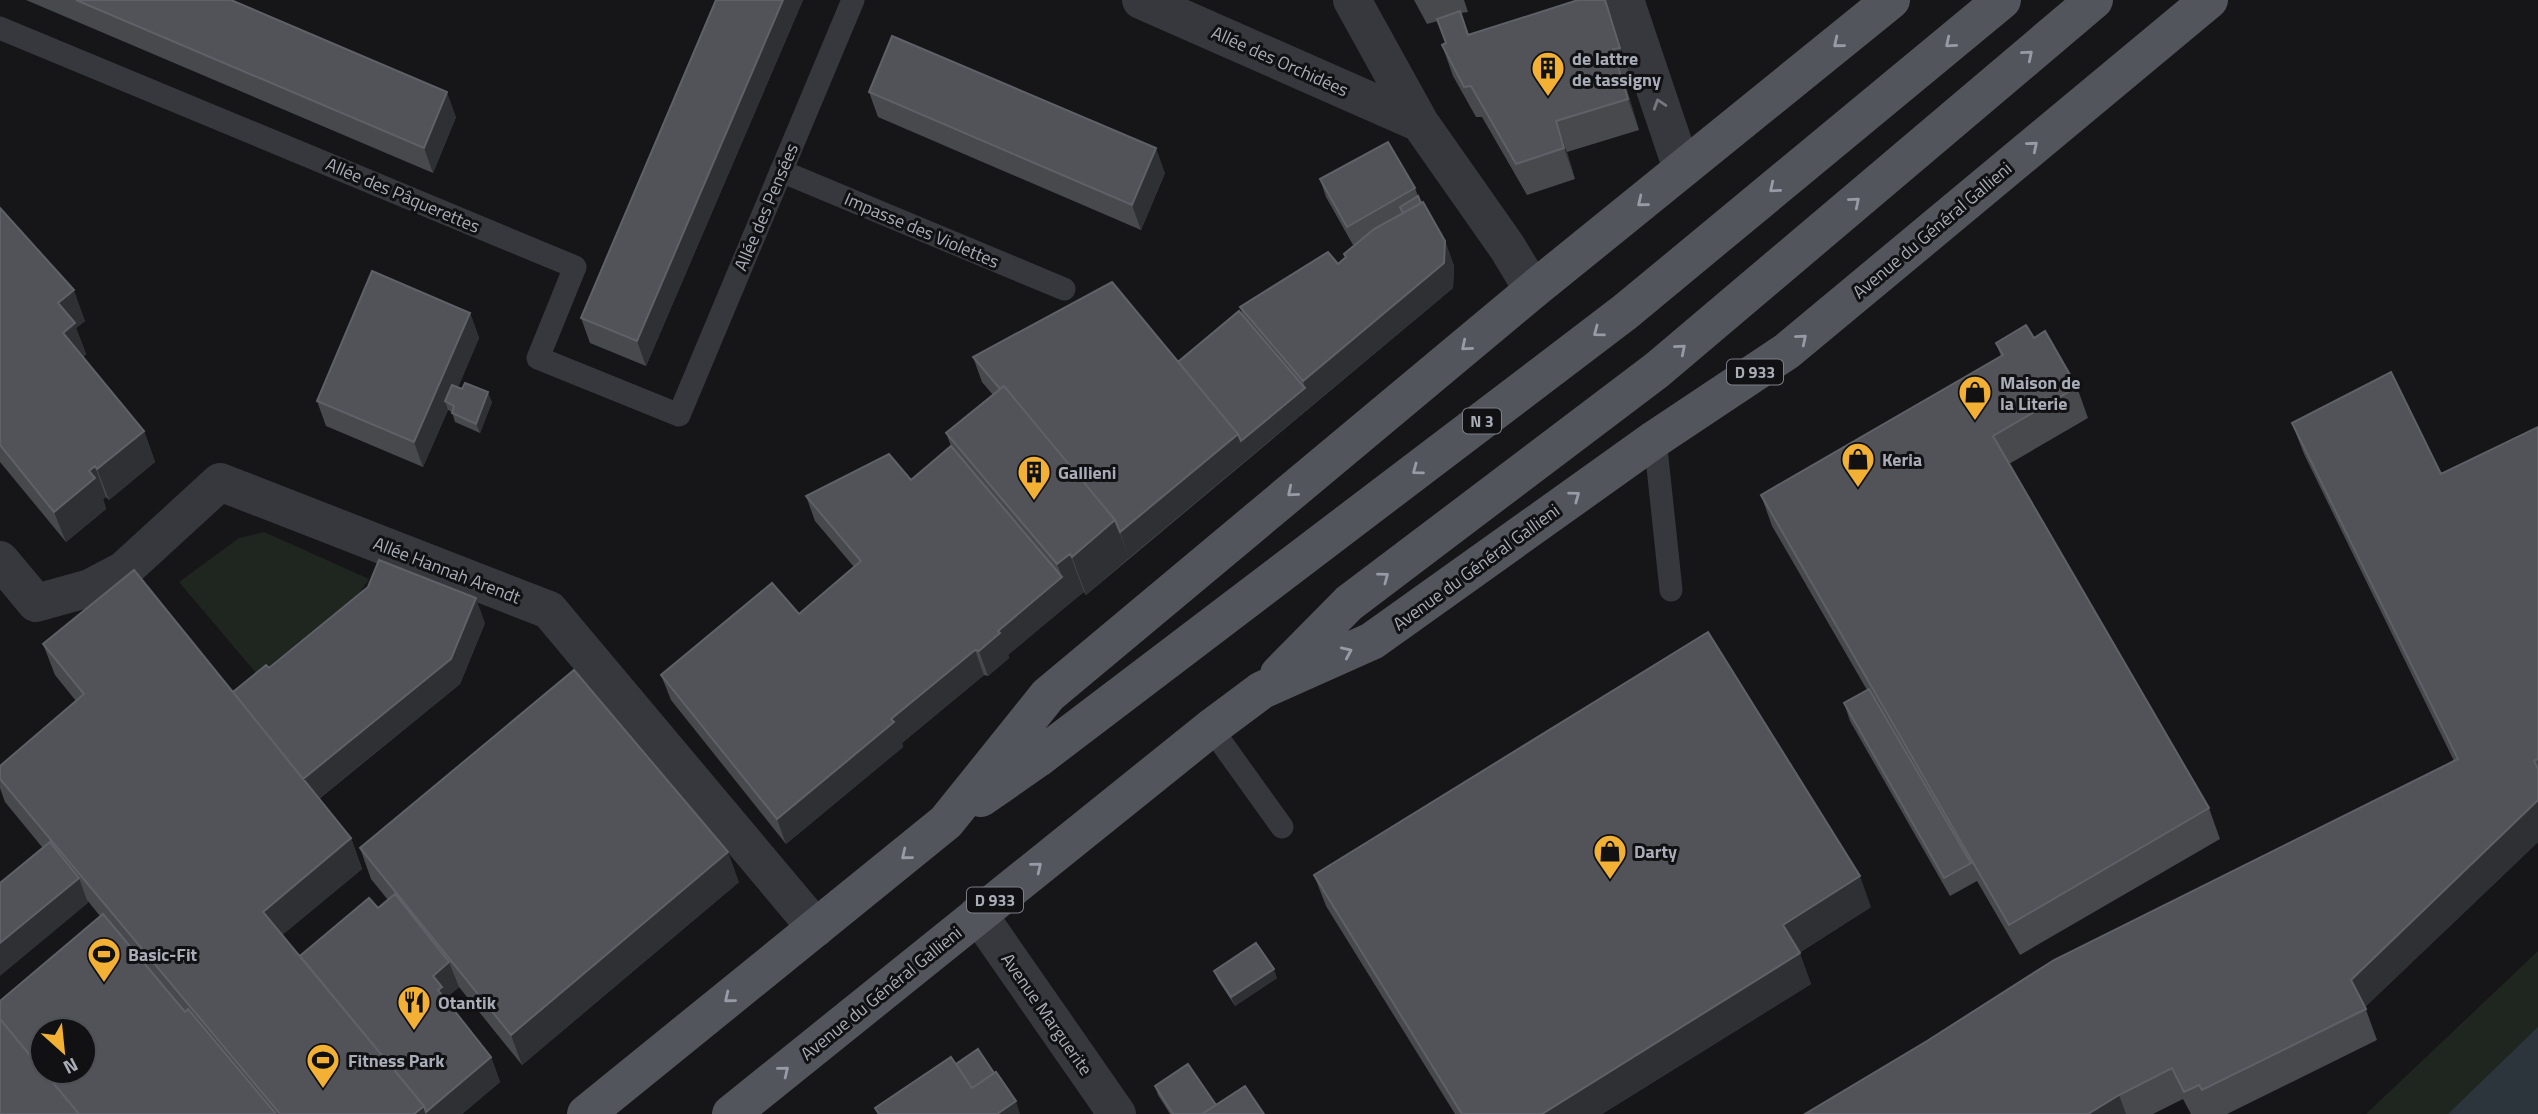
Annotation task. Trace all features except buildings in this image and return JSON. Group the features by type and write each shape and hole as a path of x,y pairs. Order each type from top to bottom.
{"main road":[{"path":"586,1114 946,822 1048,695 1534,290 1891,0"},
{"name":"N 3","path":"946,822 1048,751 1625,312 2002,0"},
{"path":"1262,690 1349,603 1657,370 2094,0"},
{"name":"Avenue du Général Gallieni","path":"730,1114 1262,690 1372,640 1655,439 1787,351 2209,0"}],"street":[{"name":"Allée des Orchidées","path":"1141,0 1420,122"},
{"path":"1353,0 1420,122 1534,290"},
{"path":"1625,0 1682,169"},
{"name":"Allée Hannah Arendt","path":"0,560 36,603 90,589 124,570 220,482 549,610 816,928"},
{"name":"Avenue Marguerite","path":"978,914 1117,1114"}],"lane":[{"name":"Allée des Pensées","path":"679,415 853,0"},
{"name":"Allée des Pâquerettes","path":"0,28 575,267 538,358 679,415"},
{"name":"Impasse des Violettes","path":"781,172 1064,289"},
{"path":"1655,439 1671,590"},
{"path":"1211,728 1282,827"}],"shaded area":[{"path":"264,532 369,579 348,610 262,680 179,582 239,538"},
{"path":"2538,951 2538,1031 2452,1114 2366,1114"},
{"path":"2538,1027 2538,1114 2448,1114"}],"place":[{"name":"de lattre de tassigny","path":"1548,98"},
{"name":"Maison de la Literie","path":"1975,422"},
{"name":"Keria","path":"1858,489"},
{"name":"Gallieni","path":"1034,502"},
{"name":"Darty","path":"1610,881"},
{"name":"Basic-Fit","path":"104,984"},
{"name":"Otantik","path":"414,1032"},
{"name":"Fitness Park","path":"323,1090"}]}
